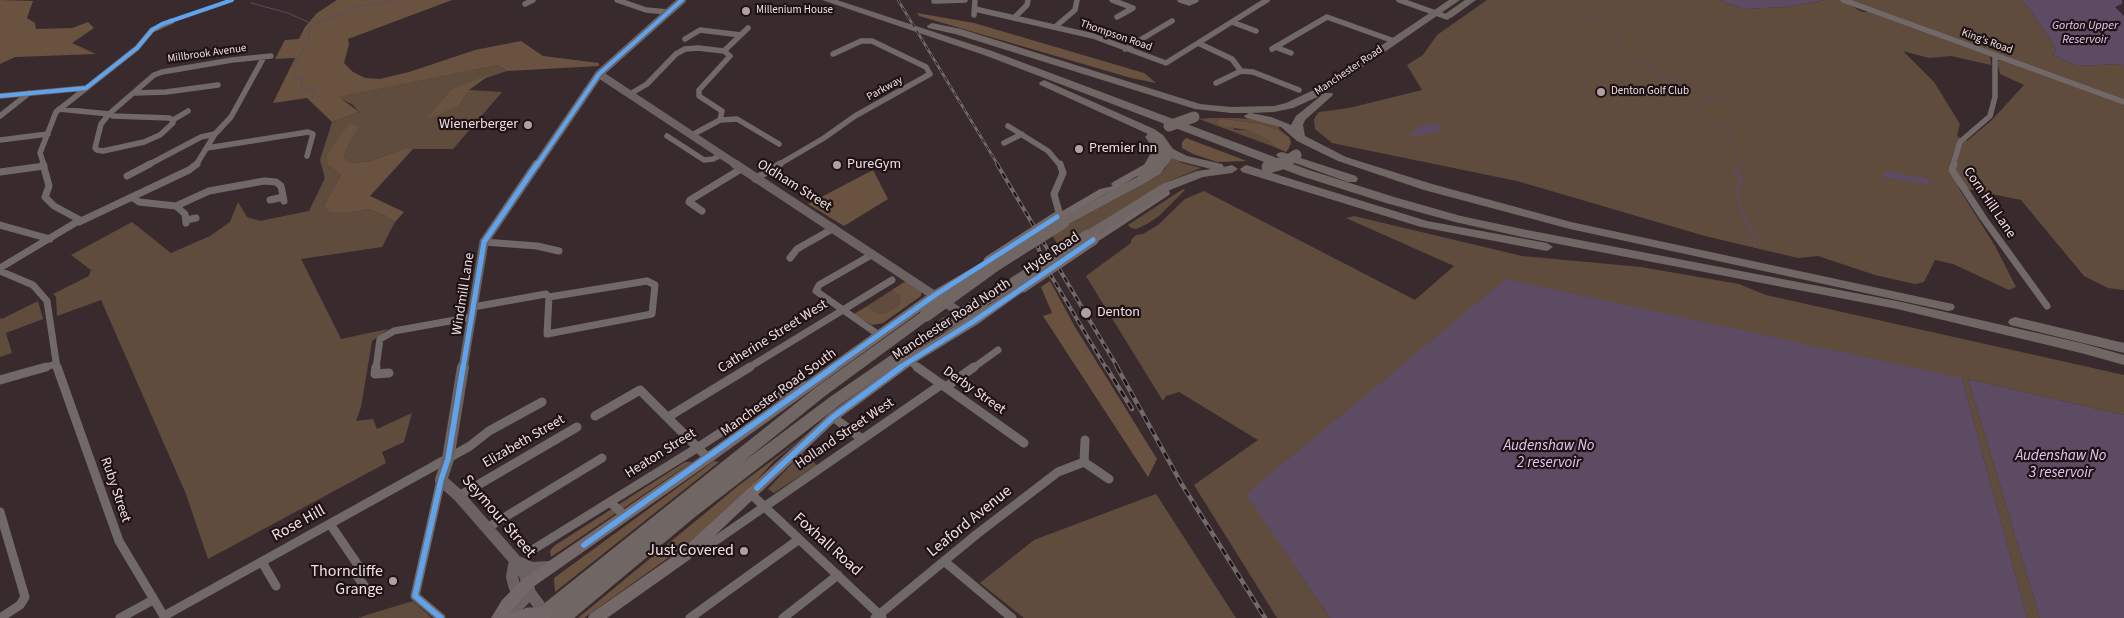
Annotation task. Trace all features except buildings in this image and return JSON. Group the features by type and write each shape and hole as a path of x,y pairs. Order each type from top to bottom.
{"highway":[{"path":"827,0 997,56 1305,173 1390,200 1522,233 1763,279 1982,324 2124,360"},
{"path":"848,0 1055,70 1263,148 1409,197 1520,223 1896,295"},
{"name":"Manchester Road","path":"1300,138 1297,125 1314,105 1442,15 1456,0"},
{"path":"1442,15 1464,0"},
{"name":"Manchester Road","path":"1232,114 1286,110 1298,106 1394,41 1471,0"},
{"path":"865,12 1018,72 1145,130 1159,137 1166,148 1190,162 1232,169"},
{"path":"917,22 966,34 1143,90 1196,111 1211,115 1232,114 1276,122 1288,127 1300,138 1316,147 1342,159 1428,187 1570,226 1896,295 2124,348"},
{"path":"1169,126 1196,111 1274,109 1288,106 1321,90"},
{"name":"Hyde Road","path":"1137,182 1156,171 1166,160 1165,132 1169,126"},
{"path":"544,615 820,392 1060,218 1137,182 1152,162 1158,146 1145,130"},
{"path":"1270,172 1301,151 1300,138"},
{"path":"544,615 689,512 834,401 944,325 1090,238 1162,189 1200,174 1232,169 1246,169 1270,172 1350,202"},
{"path":"1200,174 1237,175 1256,178 1350,202 1425,224 1501,240 1763,279"}],"main road":[{"path":"1104,191 1152,162"},
{"name":"Hyde Road","path":"988,261 1060,218 1076,206 1104,191 1137,182"},
{"name":"Hyde Road","path":"1023,287 1090,238"},
{"name":"Manchester Road South","path":"526,589 554,565 708,458 806,386 935,295 988,261"},
{"name":"Manchester Road North","path":"595,618 684,556 833,417 909,362 1023,287"},
{"path":"498,618 502,608 526,589"},
{"path":"513,618 544,615"}],"street":[{"path":"525,4 533,0"},
{"path":"617,0 646,10 668,12"},
{"name":"Windmill Lane","path":"441,618 415,596 441,480 448,459 484,242 599,74 682,0"},
{"path":"934,1 965,0"},
{"name":"Thompson Road","path":"975,0 974,12 1014,18 1094,36 1166,63 1264,0"},
{"path":"1014,18 1027,5 1028,0"},
{"path":"1056,28 1075,10 1077,0"},
{"path":"1112,0 1132,8 1117,17"},
{"path":"1180,0 1189,3 1196,0"},
{"path":"1399,0 1442,15"},
{"name":"King's Road","path":"1843,0 2124,102"},
{"path":"1291,53 1274,48 1327,17 1394,41"},
{"path":"78,222 80,220 77,216 48,202 45,196 49,186 40,153 59,109 137,48 152,30 172,21"},
{"path":"1125,49 1172,21"},
{"path":"1232,22 1256,31"},
{"path":"724,52 748,28"},
{"path":"685,39 700,30 741,35"},
{"name":"Parkway","path":"755,179 824,138 856,116 930,74 926,67 872,41 861,42 833,54"},
{"path":"1198,43 1232,59 1241,71"},
{"path":"630,94 647,84 676,54 685,49 698,48 724,52 730,56 699,90 699,96 722,111 720,120"},
{"name":"Millbrook Avenue","path":"173,120 173,123 160,135 149,140 103,151 96,150 95,148 101,124 109,114 162,72 268,56 231,116 215,134"},
{"name":"Corn Hill Lane","path":"1995,56 1995,97 1990,116 1960,142 1952,170 1984,219 2046,306"},
{"path":"1216,83 1241,71 1253,72 1299,90"},
{"name":"Oldham Street","path":"599,74 755,179 834,228 974,321"},
{"path":"134,93 166,92 218,85"},
{"path":"0,96 86,88"},
{"path":"0,116 31,92"},
{"path":"59,109 113,116 169,118 173,120 188,111"},
{"path":"692,135 720,120 737,119 779,144"},
{"path":"1008,126 1053,155 1063,170 1054,194 1060,218"},
{"path":"207,148 308,132 314,134 307,156"},
{"path":"0,140 48,134"},
{"path":"0,270 78,222 189,170 197,164 215,134"},
{"path":"128,176 201,137 215,134"},
{"path":"1004,143 1022,134"},
{"path":"667,136 704,160 721,155"},
{"path":"0,172 44,166"},
{"path":"702,211 690,200 741,169"},
{"path":"132,198 139,202 176,206 209,191 264,181 276,182 281,186 284,199 270,200"},
{"path":"1054,200 1062,205 1076,206"},
{"path":"176,206 185,214 186,221 196,218"},
{"path":"1,226 50,239"},
{"path":"790,258 797,249 834,228"},
{"path":"484,242 559,251"},
{"path":"873,254 819,285 816,291 879,336"},
{"name":"Ruby Street","path":"0,270 33,285 47,301 56,364 119,541 165,617"},
{"name":"Catherine Street West","path":"668,417 892,280"},
{"path":"473,307 546,294 549,296 647,281 655,286 652,314 547,334 549,296"},
{"path":"389,373 378,376 375,374 380,339 394,331 472,317"},
{"name":"Holland Street West","path":"684,556 712,543 862,439 998,350"},
{"name":"Derby Street","path":"909,362 1024,443"},
{"path":"0,380 56,364"},
{"name":"Heaton Street","path":"529,552 697,448 797,383 806,386"},
{"path":"595,416 640,390 708,458"},
{"name":"Rose Hill","path":"165,617 448,459 490,431 542,402"},
{"path":"833,417 862,439"},
{"name":"Elizabeth Street","path":"459,496 577,427"},
{"path":"1085,440 1084,462 1109,479"},
{"path":"487,528 602,458"},
{"name":"Leaford Avenue","path":"879,617 944,561 1058,472 1084,462"},
{"name":"Seymour Street","path":"441,480 459,496 515,560"},
{"name":"Foxhall Road","path":"751,494 798,540 838,575 879,617"},
{"path":"610,502 625,516"},
{"path":"0,512 3,537 25,597 20,605 0,618"},
{"path":"330,524 360,568 357,576 366,588"},
{"path":"690,618 798,540"},
{"path":"526,589 515,588 512,577 515,560 532,568 554,565"},
{"path":"944,561 1012,618"},
{"path":"262,562 276,586"},
{"path":"782,618 838,575"},
{"path":"526,589 544,615"},
{"path":"506,618 526,589"},
{"path":"120,618 153,600"}],"shaded area":[{"path":"0,0 33,1 27,18 35,23 36,29 72,28 88,22 94,28 72,43 96,54 15,57 0,64"},
{"path":"337,0 452,0 348,39 349,44 344,63 353,72 365,78 380,79 409,72 475,50 521,41 543,56 599,63 599,66 507,71 498,65 339,97 359,112 332,122 307,98 273,103 295,58 275,59 285,40 299,39 305,27 317,13"},
{"path":"1487,0 1719,0 1744,9 1785,7 1825,0 1841,0 1862,12 1868,12 1990,56 1991,65 1951,56 1929,58 1903,51 1934,82 1960,124 1957,136 1967,141 1991,121 2024,85 2000,74 1997,61 2001,60 2124,104 2124,290 2108,288 2084,276 2021,200 1958,187 1995,246 2016,287 2009,290 1953,264 1935,260 1924,282 1915,284 1875,275 1818,256 1798,258 1705,236 1517,181 1332,143 1315,129 1314,119 1319,112 1349,108 1422,90 1407,65 1423,55 1437,35"},
{"path":"1846,0 2021,0 2028,7 2056,49 2053,55 2077,66 2118,64 2124,66 2124,99"},
{"path":"917,13 974,23 1144,73 1156,83 1131,78 919,16"},
{"path":"498,65 507,71 452,89 459,105 469,90 502,92 453,149 403,149 371,161 351,163 344,158 345,152 358,127 353,124 328,165 341,175 324,205 349,213 368,209 386,216 395,222 382,247 301,259 341,339 388,329 372,341 361,407 356,421 373,419 377,429 412,413 404,442 382,452 386,463 208,559 186,494 101,300 57,316 56,297 53,294 89,276 91,270 71,255 132,222 171,253 210,236 230,222 238,202 247,217 260,221 309,211 325,178 320,160 332,122 359,112 353,105 338,97"},
{"path":"491,74 469,90 459,105 427,118 452,89"},
{"path":"1211,118 1260,120 1280,126 1278,128 1289,137 1278,130 1262,124 1225,119 1235,130 1247,130 1271,141 1277,148 1199,119"},
{"path":"1225,119 1262,124 1278,130 1289,137 1291,142 1289,148 1286,152 1277,148 1270,141 1247,130 1221,126 1218,123 1219,120"},
{"path":"349,124 359,126 345,152 344,158 351,163 371,161 403,149 413,149 370,196 404,212 395,222 386,216 368,209 349,213 330,212 324,205 341,175 328,165 327,155"},
{"path":"1186,138 1246,161 1217,162 1193,154 1182,148 1182,142"},
{"path":"1170,156 1182,163 1201,168 1167,182 1061,249 1051,234 1157,176 1165,169"},
{"path":"873,170 888,199 844,226 808,204"},
{"path":"1183,189 1185,190 1159,216 1147,224 1136,229 1128,225"},
{"path":"1204,191 1415,300 1454,266 1346,218 1354,216 1522,256 1641,267 1739,284 1766,295 2124,375 2124,415 1968,379 2040,618 2027,618 1962,378 1247,494 1330,618 1277,618 1194,485 1258,440 1179,392 1166,396 1163,401 1086,276 1131,243 1131,240 1136,235 1143,234 1158,225 1185,199"},
{"path":"906,281 922,290 921,296 883,323 872,325 854,314 867,306 879,314 888,312 899,305 900,296 892,290"},
{"path":"1050,281 1075,327 1157,459 1148,477 1043,316 1052,313 1041,287"},
{"path":"892,290 900,296 899,305 888,312 879,314 867,306"},
{"path":"38,301 43,319 6,333 12,353 0,357 0,318 2,319"},
{"path":"806,435 775,460 754,483 689,543 584,618 578,618 738,486"},
{"path":"802,453 817,465 774,493 768,489"},
{"path":"714,461 719,462 555,592 554,578"},
{"path":"685,462 692,462 551,557 550,551 554,546"},
{"path":"1156,494 1236,618 1024,618 980,583 1034,540"},
{"path":"413,601 432,618 358,618 370,614"}],"water":[{"path":"1719,0 1825,0 1785,7 1744,9"},
{"name":"Gorton Upper Reservoir","path":"2021,0 2122,0 2122,4 2115,7 2124,16 2124,66 2118,64 2077,66 2053,55 2056,49 2028,7"},
{"path":"1431,123 1439,125 1439,132 1417,136 1410,135 1420,126"},
{"path":"1887,171 1907,176 1924,177 1931,185 1882,177"},
{"name":"Audenshaw No 2 reservoir","path":"1506,279 1962,378 2027,618 1330,618 1246,494"},
{"name":"Audenshaw No 3 reservoir","path":"1968,379 2124,415 2124,618 2040,618"}],"waterway":[{"path":"312,99 316,88 301,90 302,79 292,77 301,68 293,66 309,40 309,26 363,5 387,3 395,0"},
{"path":"251,3 288,13 310,23"},
{"path":"1587,16 1607,25 1623,49 1632,57 1638,58 1661,75 1682,85 1708,91 1717,97 1716,100 1703,98 1701,102 1693,104 1699,110 1700,115 1725,130 1734,145 1740,164"},
{"path":"1740,164 1734,173 1743,179 1737,187 1739,189 1737,198 1746,221 1756,238 1755,247"}],"railway":[{"path":"898,0 998,165"},
{"path":"997,164 1118,368"},
{"path":"1036,243 1050,274 1106,368"},
{"path":"1106,367 1132,409"},
{"path":"1117,367 1181,483 1265,618"}],"cycle path":[{"path":"0,96 86,88 137,48 152,30 162,24 232,0"},
{"path":"441,618 415,596 441,480 448,459 484,242 599,74 682,0"},
{"path":"584,545 935,295 1057,217"},
{"path":"757,488 833,417 909,361 974,321 1093,240"}],"place":[{"name":"Millenium House","path":"746,11"},
{"name":"Denton Golf Club","path":"1601,92"},
{"name":"Wienerberger","path":"528,125"},
{"name":"Premier Inn","path":"1079,149"},
{"name":"PureGym","path":"837,165"},
{"name":"Denton","path":"1086,313"},
{"name":"Just Covered","path":"744,551"},
{"name":"Thorncliffe Grange","path":"393,581"}]}
